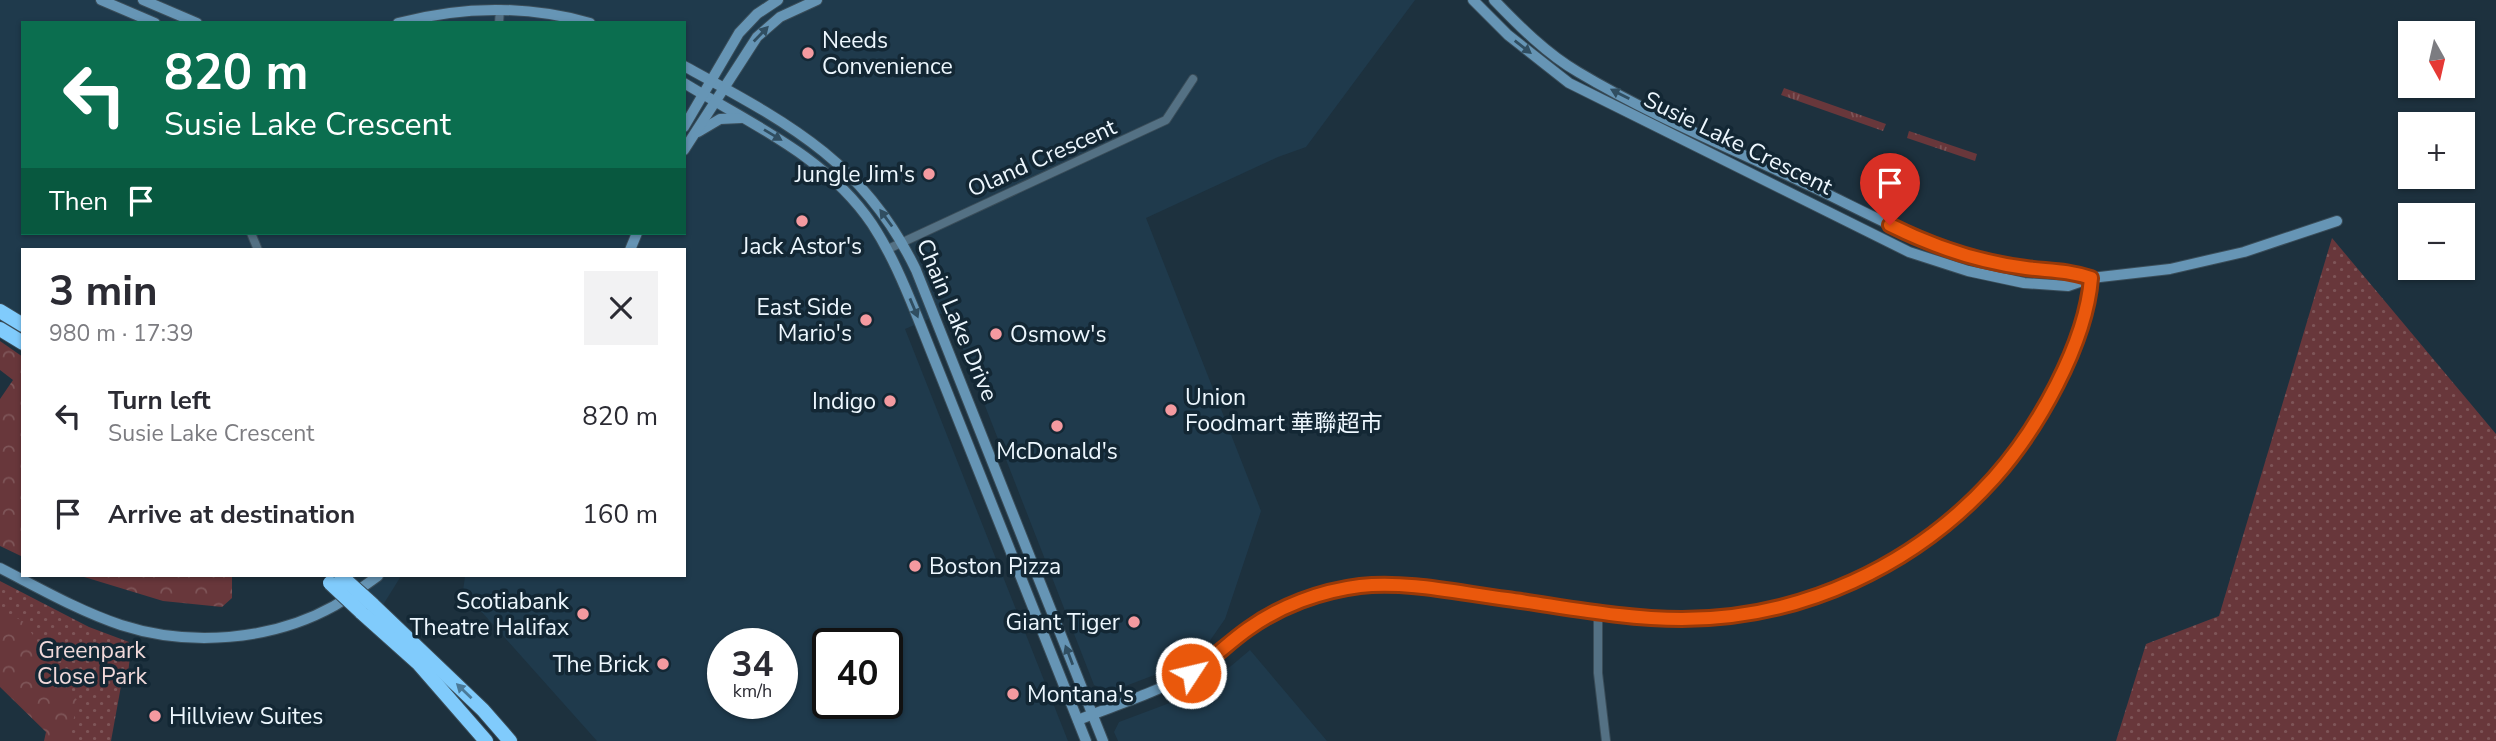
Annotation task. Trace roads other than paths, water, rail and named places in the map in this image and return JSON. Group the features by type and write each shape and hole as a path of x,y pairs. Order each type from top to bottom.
{"highway":[{"path":"0,311 21,324"},
{"path":"0,329 21,342"},
{"path":"331,578 483,710 510,741"},
{"path":"367,608 486,741"}],"street":[{"path":"101,0 150,21"},
{"path":"143,0 192,21"},
{"path":"686,124 743,28 778,0"},
{"path":"686,147 749,47 763,30 780,17 817,0"},
{"name":"Susie Lake Crescent","path":"1473,0 1508,35 1569,83 1909,252 1968,271 2024,283 2068,286 2091,278 2170,269 2244,253 2336,221"},
{"name":"Susie Lake Crescent","path":"1494,0 1517,24 1577,71 1703,136 1914,237 1968,256 2026,268 2067,271 2091,278"},
{"path":"499,21 500,9"},
{"path":"407,21 446,12 500,9 537,11 581,21"},
{"name":"Chain Lake Drive","path":"686,67 792,127 833,159 863,188 902,243 916,270 1103,741"},
{"name":"Oland Crescent","path":"888,249 1137,136 1166,120 1193,79"},
{"name":"Chain Lake Drive","path":"686,84 792,146 822,169 863,212 888,249 1086,741"},
{"path":"691,139 720,119 743,118"},
{"path":"1078,720 1165,687 1201,667 1272,614 1296,603 1360,586 1400,585 1649,618 1684,619 1772,609 1856,581 1917,546 1945,525 1978,495 2004,466 2028,434 2054,388 2084,314 2091,278"},
{"path":"986,488 1000,482"},
{"path":"0,568 96,616 139,630 194,638 251,634 291,624 334,606 377,577"},
{"path":"1598,611 1598,673 1606,741"}],"place":[{"name":"Needs Convenience","path":"808,53"},
{"name":"Jungle Jim's","path":"929,174"},
{"name":"Jack Astor's","path":"802,221"},
{"name":"East Side Mario's","path":"866,320"},
{"name":"Osmow's","path":"996,334"},
{"name":"Indigo","path":"890,401"},
{"name":"Union Foodmart 華聯超市","path":"1171,410"},
{"name":"McDonald's","path":"1057,426"},
{"name":"Boston Pizza","path":"915,566"},
{"name":"Scotiabank Theatre Halifax","path":"583,614"},
{"name":"Giant Tiger","path":"1134,622"},
{"name":"The Brick","path":"663,664"},
{"name":"Montana's","path":"1013,694"},
{"name":"Hillview Suites","path":"155,716"}],"park label":[{"name":"Greenpark Close Park","path":"92,663"}]}
